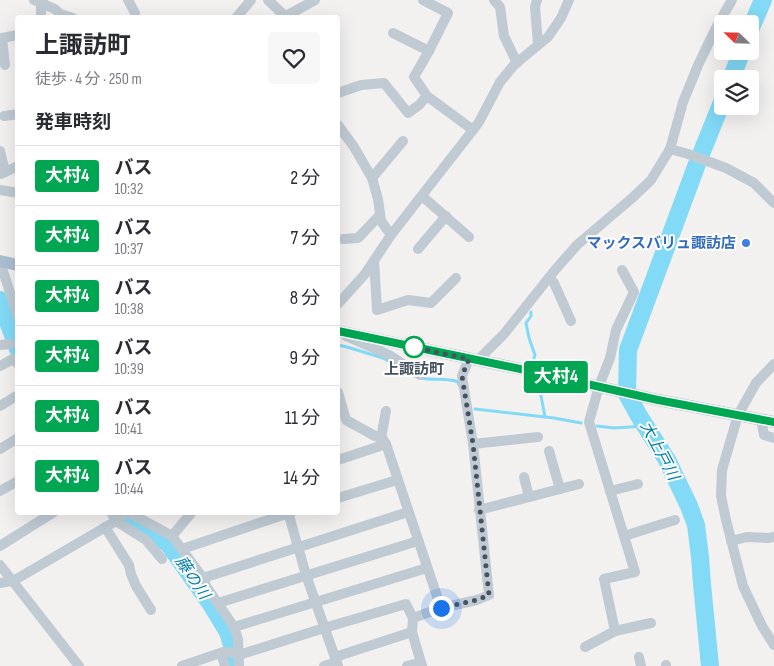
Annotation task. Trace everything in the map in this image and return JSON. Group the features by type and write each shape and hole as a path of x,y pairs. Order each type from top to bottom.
{"main road":[{"path":"0,262 15,264"},
{"path":"340,332 658,400 774,422"}],"street":[{"path":"128,0 135,13"},
{"path":"238,15 251,0"},
{"path":"268,0 285,15"},
{"path":"290,15 316,0"},
{"path":"423,0 448,13 414,77 427,96 473,130"},
{"path":"494,0 500,7 504,36 517,63"},
{"path":"537,0 535,7 538,44"},
{"path":"340,302 366,274 390,235 473,130 500,82 517,63 548,37 561,18 569,0"},
{"path":"413,618 489,595 473,444 462,376 473,360 504,334 578,244 651,180 670,149 683,102 699,63 732,0"},
{"path":"39,1 41,15"},
{"path":"39,1 63,15"},
{"path":"393,32 429,51"},
{"path":"5,64 2,38 15,36"},
{"path":"340,91 361,84 384,83 408,113 427,96"},
{"path":"4,116 15,114"},
{"path":"340,128 372,178 381,221 390,235"},
{"path":"372,178 403,141"},
{"path":"670,149 726,168 754,183 774,203"},
{"path":"0,151 3,173 15,167"},
{"path":"0,190 15,192"},
{"path":"422,196 469,237"},
{"path":"342,238 358,238 380,215"},
{"path":"418,249 438,233 446,216"},
{"path":"374,260 378,310 408,300 431,302 456,278"},
{"path":"0,262 15,309"},
{"path":"615,631 604,579 635,572 589,422 602,387 616,330 634,292 622,270"},
{"path":"549,278 554,283 571,320"},
{"path":"340,333 389,355 420,375"},
{"path":"0,366 13,359 15,361"},
{"path":"774,364 756,383 738,415 722,470 721,496 743,586 774,646"},
{"path":"0,406 15,397"},
{"path":"340,406 342,421 383,441"},
{"path":"386,411 383,441 441,608"},
{"path":"761,419 764,435 774,438"},
{"path":"473,444 538,437"},
{"path":"0,449 15,440"},
{"path":"340,459 383,441"},
{"path":"549,452 560,489"},
{"path":"524,477 529,497"},
{"path":"340,497 397,480"},
{"path":"0,491 15,483"},
{"path":"479,510 579,484"},
{"path":"610,492 638,484"},
{"path":"203,578 408,512"},
{"path":"0,546 49,515"},
{"path":"133,515 172,536 182,549 234,627 238,640 239,657"},
{"path":"172,536 190,515"},
{"path":"182,549 283,515"},
{"path":"290,515 306,575 336,662"},
{"path":"0,583 13,580 105,527 114,518 146,540 162,559"},
{"path":"624,536 675,520"},
{"path":"105,527 129,565 136,586 151,610"},
{"path":"731,541 746,537 774,537"},
{"path":"218,603 418,541"},
{"path":"0,564 79,666"},
{"path":"234,627 427,568"},
{"path":"182,666 222,652 239,657 324,628 406,604 413,618 412,632 422,664 407,666"},
{"path":"585,646 615,631 650,623"},
{"path":"324,666 412,632"},
{"path":"222,652 224,666"}],"waterway":[{"name":"大上戸川","path":"756,15 763,0"},
{"name":"大上戸川","path":"735,70 738,60"},
{"name":"大上戸川","path":"710,666 696,525 667,460 627,394 628,350 717,115"},
{"name":"藤の川","path":"0,300 15,341"},
{"path":"531,312 531,316 526,323 535,355 534,358"},
{"path":"340,345 383,358 394,364"},
{"path":"421,378 449,380 458,382 459,385"},
{"path":"539,385 545,417"},
{"path":"475,409 581,423"},
{"path":"597,426 614,428 645,426"},
{"name":"藤の川","path":"122,515 130,524 168,543 211,604 228,632 233,648 233,666"}],"bus line":[{"name":"大村4","path":"340,331 658,400 774,422"}],"place":[{"name":"マックスバリュ諏訪店","path":"746,243"},
{"name":"上諏訪町","path":"414,347"}],"route":[{"path":"414,347 412,347 469,359 462,376 473,444 489,595 477,600 441,608"}]}
